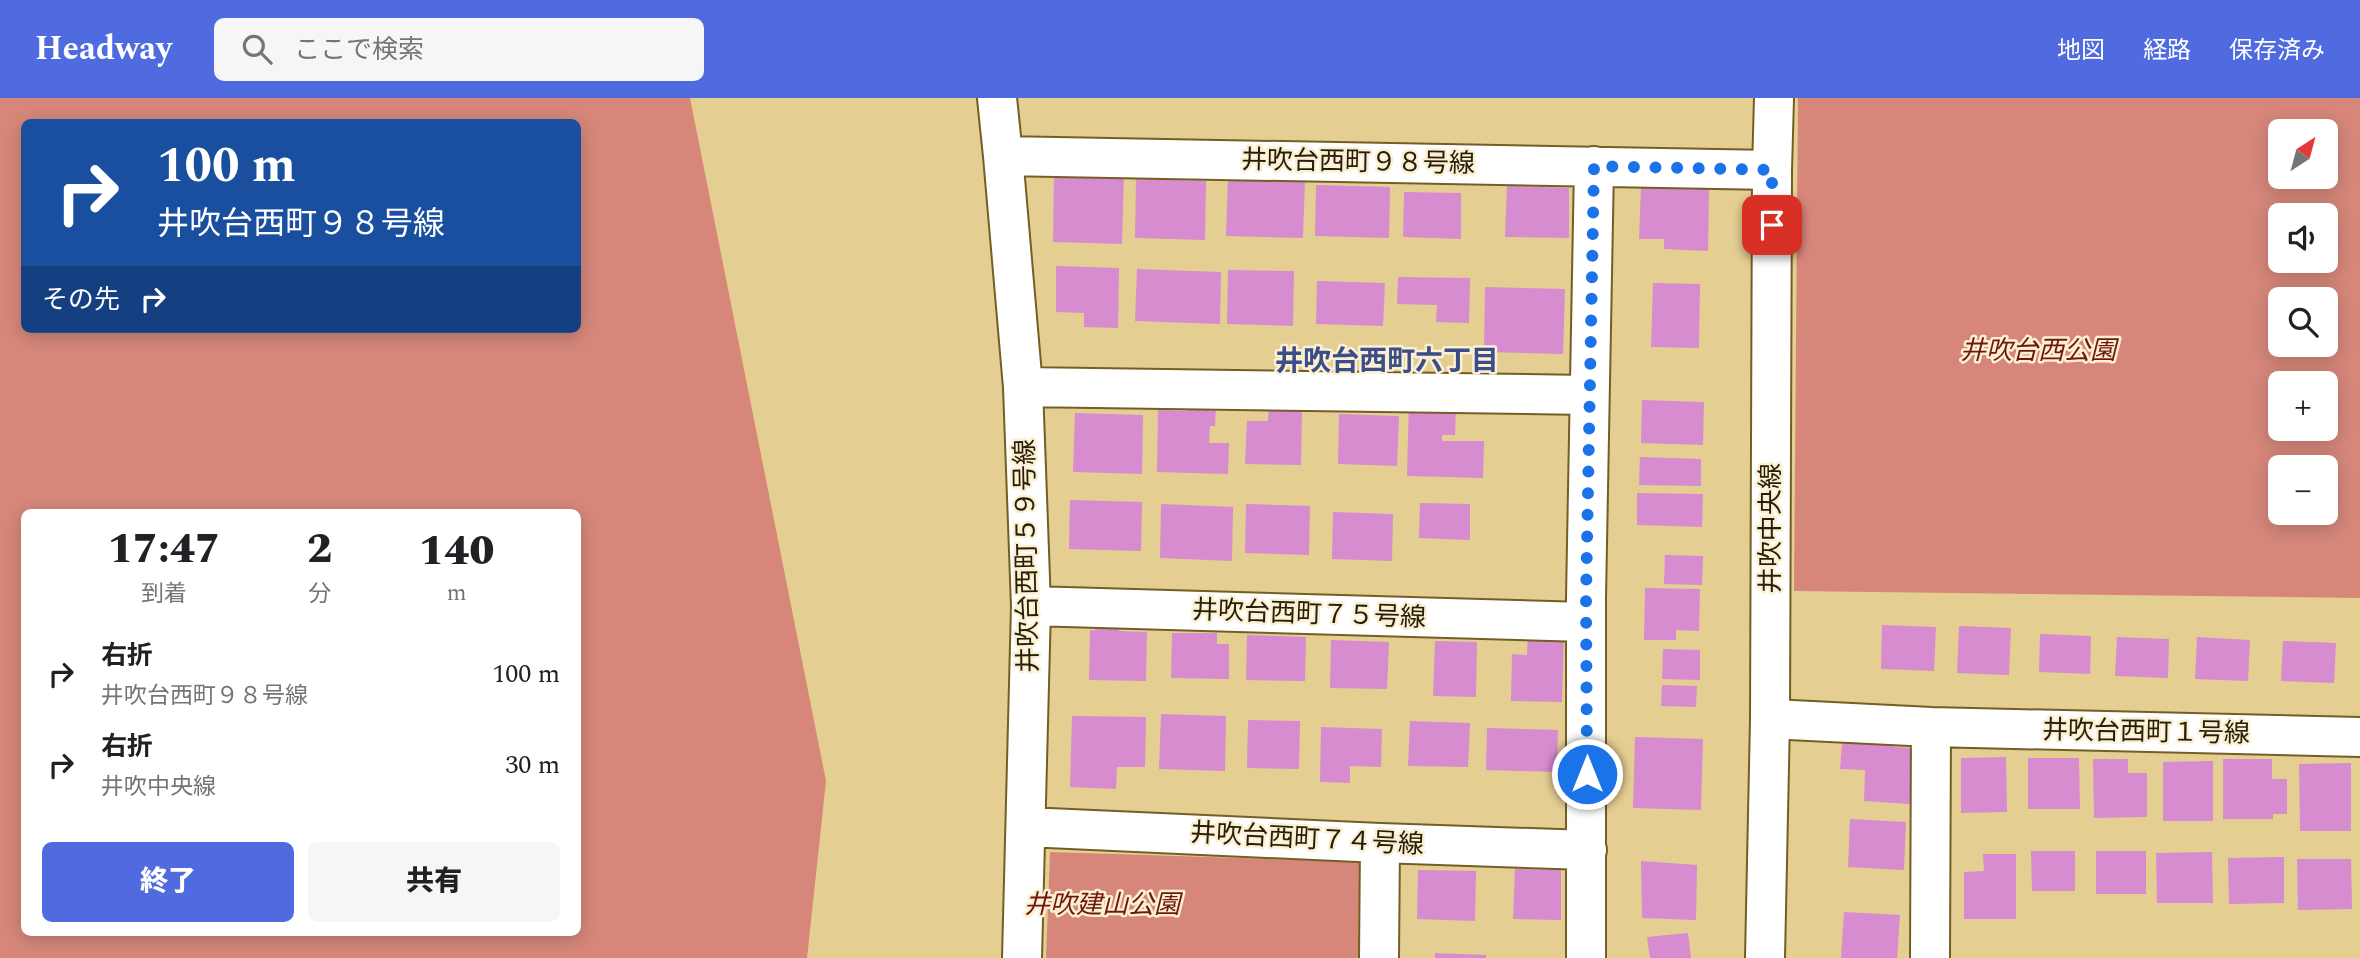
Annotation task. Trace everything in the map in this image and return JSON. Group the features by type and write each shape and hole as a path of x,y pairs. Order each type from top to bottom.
{"street":[{"path":"997,98 1003,156"},
{"name":"井吹中央線","path":"1765,958 1770,719 1774,98"},
{"name":"井吹台西町９８号線","path":"1003,156 1772,170"},
{"name":"井吹台西町５９号線","path":"1003,156 1023,387 1031,606 1022,958"},
{"path":"1586,958 1586,622 1594,166"},
{"path":"1023,387 1589,395"},
{"name":"井吹台西町７５号線","path":"1031,606 1586,622"},
{"name":"井吹台西町１号線","path":"1770,719 1931,727 2360,737"},
{"path":"1930,958 1931,727"},
{"name":"井吹台西町７４号線","path":"1026,827 1587,850"},
{"path":"1379,958 1380,843"}],"green space":[{"path":"0,98 690,98 826,781 807,958 0,958"},
{"name":"井吹台西公園","path":"1798,98 2360,98 2360,598 1794,591"},
{"name":"井吹建山公園","path":"1050,852 1364,862 1360,958 1046,958"}],"building":[{"path":"1054,173 1124,175 1122,244 1053,242"},
{"path":"1228,176 1305,179 1303,238 1226,236"},
{"path":"1136,179 1206,181 1205,240 1135,238"},
{"path":"1316,185 1390,187 1389,238 1315,236"},
{"path":"1507,186 1569,188 1569,238 1505,237"},
{"path":"1641,187 1709,188 1708,251 1664,249 1664,239 1639,239"},
{"path":"1404,192 1461,193 1461,239 1403,237"},
{"path":"1056,266 1119,268 1118,328 1084,327 1084,313 1056,312"},
{"path":"1137,269 1221,272 1220,324 1135,321"},
{"path":"1228,270 1294,271 1293,326 1227,324"},
{"path":"1398,277 1470,278 1469,323 1436,322 1437,305 1397,304"},
{"path":"1317,281 1385,283 1383,326 1316,324"},
{"path":"1653,283 1700,284 1699,348 1651,347"},
{"path":"1485,287 1565,289 1563,354 1484,352"},
{"path":"1409,400 1456,409 1455,435 1442,435 1442,441 1484,441 1483,478 1407,476"},
{"path":"1642,400 1704,402 1703,445 1641,443"},
{"path":"1187,406 1216,407 1215,426 1210,426 1209,443 1229,443 1228,474 1157,472 1158,410 1187,411"},
{"path":"1269,406 1302,407 1301,465 1245,464 1247,421 1268,421"},
{"path":"1075,413 1143,415 1142,474 1073,472"},
{"path":"1339,414 1399,416 1397,466 1338,464"},
{"path":"1640,457 1701,459 1701,486 1639,485"},
{"path":"1637,493 1703,494 1702,527 1637,525"},
{"path":"1070,500 1142,502 1141,551 1069,549"},
{"path":"1420,503 1470,504 1470,540 1419,538"},
{"path":"1161,504 1233,507 1232,561 1160,558"},
{"path":"1246,504 1310,506 1309,555 1245,553"},
{"path":"1333,512 1393,514 1392,561 1332,559"},
{"path":"1665,555 1703,556 1702,585 1664,584"},
{"path":"1645,588 1700,589 1699,631 1676,630 1676,640 1644,640"},
{"path":"1095,622 1120,622 1119,631 1147,632 1146,681 1089,680 1090,630 1095,631"},
{"path":"1882,625 1936,627 1934,671 1881,669"},
{"path":"1959,626 2011,628 2009,675 1957,673"},
{"path":"1172,633 1217,633 1217,644 1229,644 1229,679 1171,678"},
{"path":"1528,633 1564,634 1562,702 1511,701 1512,654 1527,655"},
{"path":"2040,634 2091,636 2090,674 2039,672"},
{"path":"1247,635 1306,637 1305,681 1246,680"},
{"path":"2117,637 2169,639 2168,678 2115,676"},
{"path":"2197,637 2250,640 2248,681 2195,679"},
{"path":"1331,640 1389,642 1387,689 1330,688"},
{"path":"1435,641 1477,642 1476,697 1433,696"},
{"path":"2283,641 2336,643 2334,683 2281,681"},
{"path":"1663,649 1700,650 1700,680 1662,679"},
{"path":"1662,685 1697,686 1696,707 1661,706"},
{"path":"1161,714 1226,716 1225,771 1159,769"},
{"path":"1072,716 1146,717 1145,767 1117,767 1116,789 1070,787"},
{"path":"1248,720 1300,721 1299,769 1247,768"},
{"path":"1410,721 1470,723 1468,767 1408,766"},
{"path":"1321,727 1382,729 1381,767 1350,766 1350,783 1320,782"},
{"path":"1487,728 1558,730 1557,772 1486,770"},
{"path":"1843,732 1894,735 1894,747 1913,748 1910,804 1864,801 1865,770 1840,769"},
{"path":"1635,737 1703,739 1701,810 1633,808"},
{"path":"2006,757 2007,812 1961,813 1961,758"},
{"path":"2028,758 2079,758 2080,809 2028,809"},
{"path":"2093,759 2128,759 2128,773 2147,773 2147,817 2094,818"},
{"path":"2223,759 2272,759 2272,779 2287,779 2287,814 2273,814 2273,819 2223,819"},
{"path":"2213,761 2213,821 2163,821 2163,762"},
{"path":"2351,763 2351,831 2300,831 2299,764"},
{"path":"1850,819 1906,822 1904,870 1848,867"},
{"path":"2031,851 2075,851 2075,891 2032,891"},
{"path":"2096,851 2146,851 2146,894 2096,894"},
{"path":"2212,852 2213,903 2157,903 2156,853"},
{"path":"1983,854 2016,854 2016,919 1964,919 1964,872 1984,871"},
{"path":"2284,857 2284,903 2229,904 2228,858"},
{"path":"2297,859 2351,859 2352,909 2298,910"},
{"path":"1641,861 1697,865 1696,920 1642,918"},
{"path":"1515,869 1561,870 1561,920 1513,919"},
{"path":"1418,870 1476,871 1475,921 1417,919"},
{"path":"1844,912 1900,915 1897,958 1841,958"},
{"path":"1688,933 1691,958 1650,958 1647,937"},
{"path":"1435,953 1486,955 1486,958 1435,958"}],"district":[{"name":"井吹台西町六丁目","path":"1387,361"}],"route":[{"path":"1587,774 1586,598 1594,166 1772,170 1772,225"}]}
